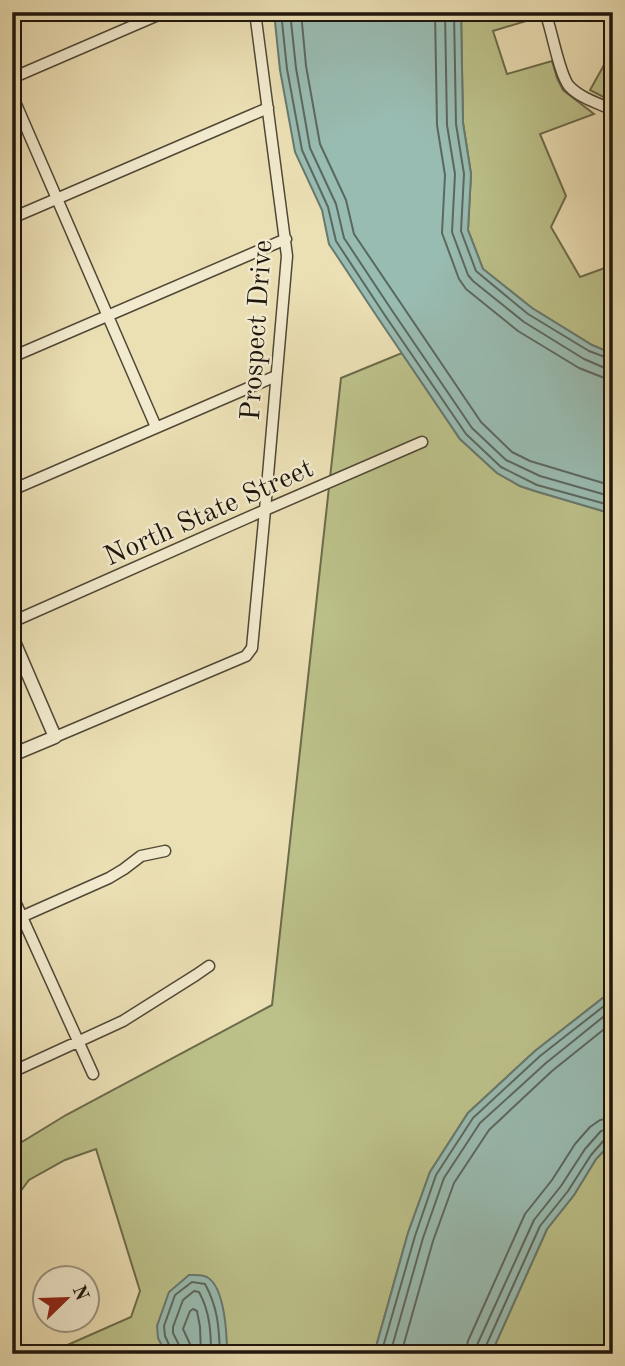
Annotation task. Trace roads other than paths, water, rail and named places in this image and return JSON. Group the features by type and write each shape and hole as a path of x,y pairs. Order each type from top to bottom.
{"street":[{"path":"12,78 165,12"},
{"name":"Prospect Drive","path":"55,737 250,652 287,271 286,239 255,12"},
{"path":"545,12 567,84 579,94 613,110"},
{"path":"12,95 156,427"},
{"path":"12,218 268,108"},
{"path":"12,357 286,239"},
{"path":"12,489 276,376"},
{"name":"North State Street","path":"12,622 422,442"},
{"path":"12,637 55,737 12,755"},
{"path":"17,919 109,878 141,856 165,851"},
{"path":"12,895 17,919 93,1074"},
{"path":"12,1072 123,1021 209,966"}],"water":[{"path":"274,12 461,12 463,123 471,174 468,230 483,269 532,308 592,345 613,354 613,514 520,486 497,473 460,439 378,318 329,244 322,210 295,152 280,70"},
{"path":"613,990 613,1141 596,1159 574,1195 547,1229 491,1354 374,1354 408,1233 430,1172 468,1113 535,1051"},
{"path":"189,1275 207,1277 218,1291 224,1312 227,1354 166,1354 158,1338 157,1326 169,1292"}]}
